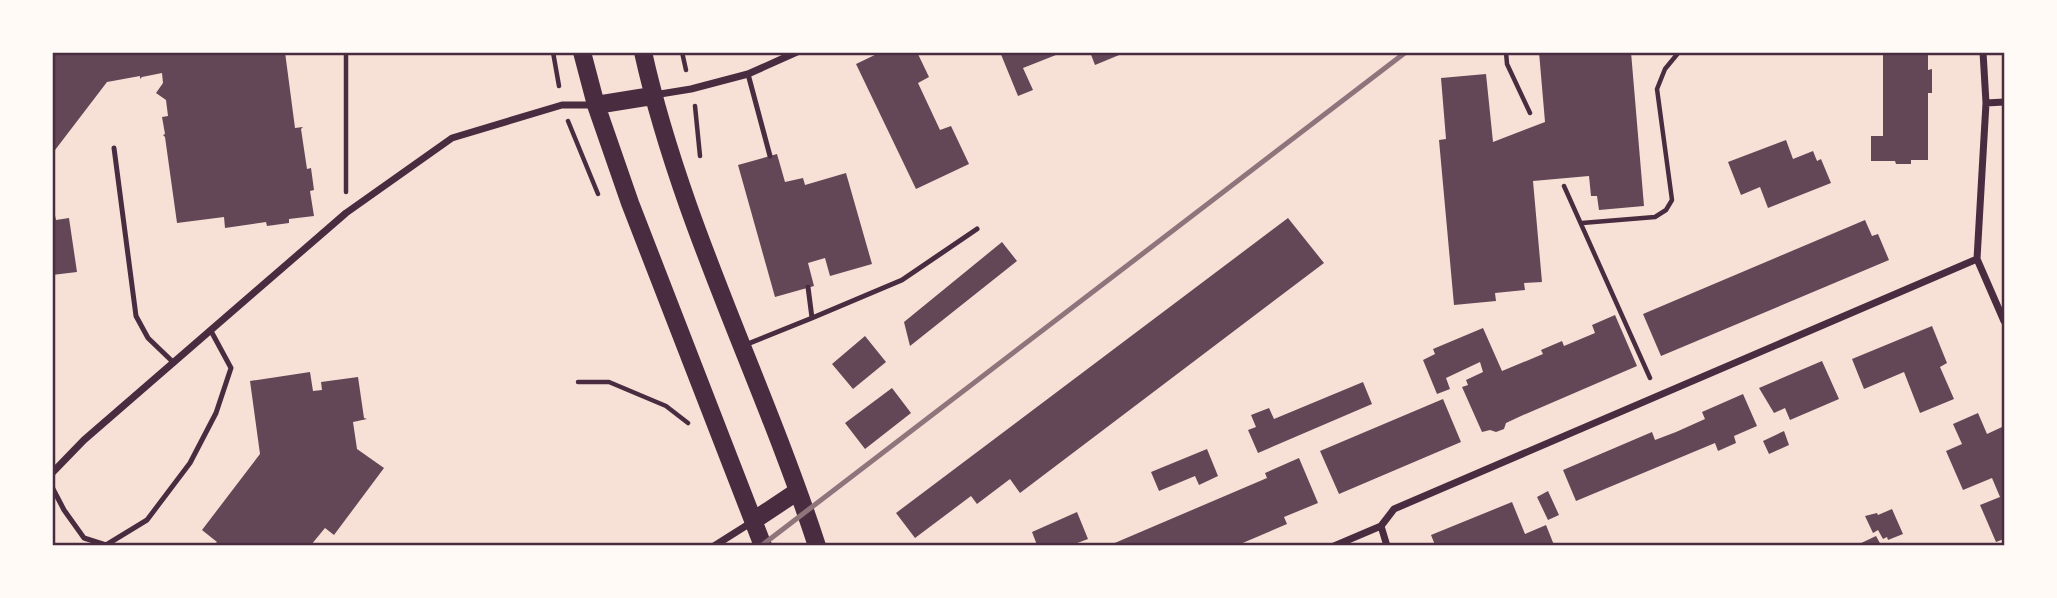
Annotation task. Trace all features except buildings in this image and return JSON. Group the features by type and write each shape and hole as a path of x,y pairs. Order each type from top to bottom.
{"main road":[{"path":"582,52 596,105 631,203 763,545"},
{"path":"642,52 652,96 680,184 817,545"},
{"path":"596,105 652,96"},
{"path":"753,521 798,491"}],"street":[{"path":"652,96 748,74 797,52"},
{"path":"1983,52 1986,103 1977,259 2004,321"},
{"path":"1986,103 2004,102"},
{"path":"52,473 83,440 346,214 452,138 562,105 596,105"},
{"path":"1335,545 1381,526 1394,509 1977,259"},
{"path":"714,545 753,521"},
{"path":"1381,526 1387,545"}],"lane":[{"path":"748,74 770,156"},
{"path":"114,148 136,316 148,338 174,363"},
{"path":"742,346 902,280 977,229"},
{"path":"808,287 812,318"},
{"path":"52,486 64,510 84,538 106,545 147,520 190,463 220,401 231,368 211,331"}],"path":[{"path":"346,52 346,214"},
{"path":"1506,52 1507,64 1530,113"},
{"path":"1582,223 1655,217 1666,210 1672,200 1657,89 1665,69 1679,52"},
{"path":"1564,186 1658,395"},
{"path":"578,382 608,382 666,406 694,428"}],"railway":[{"path":"761,546 1406,52"}]}
